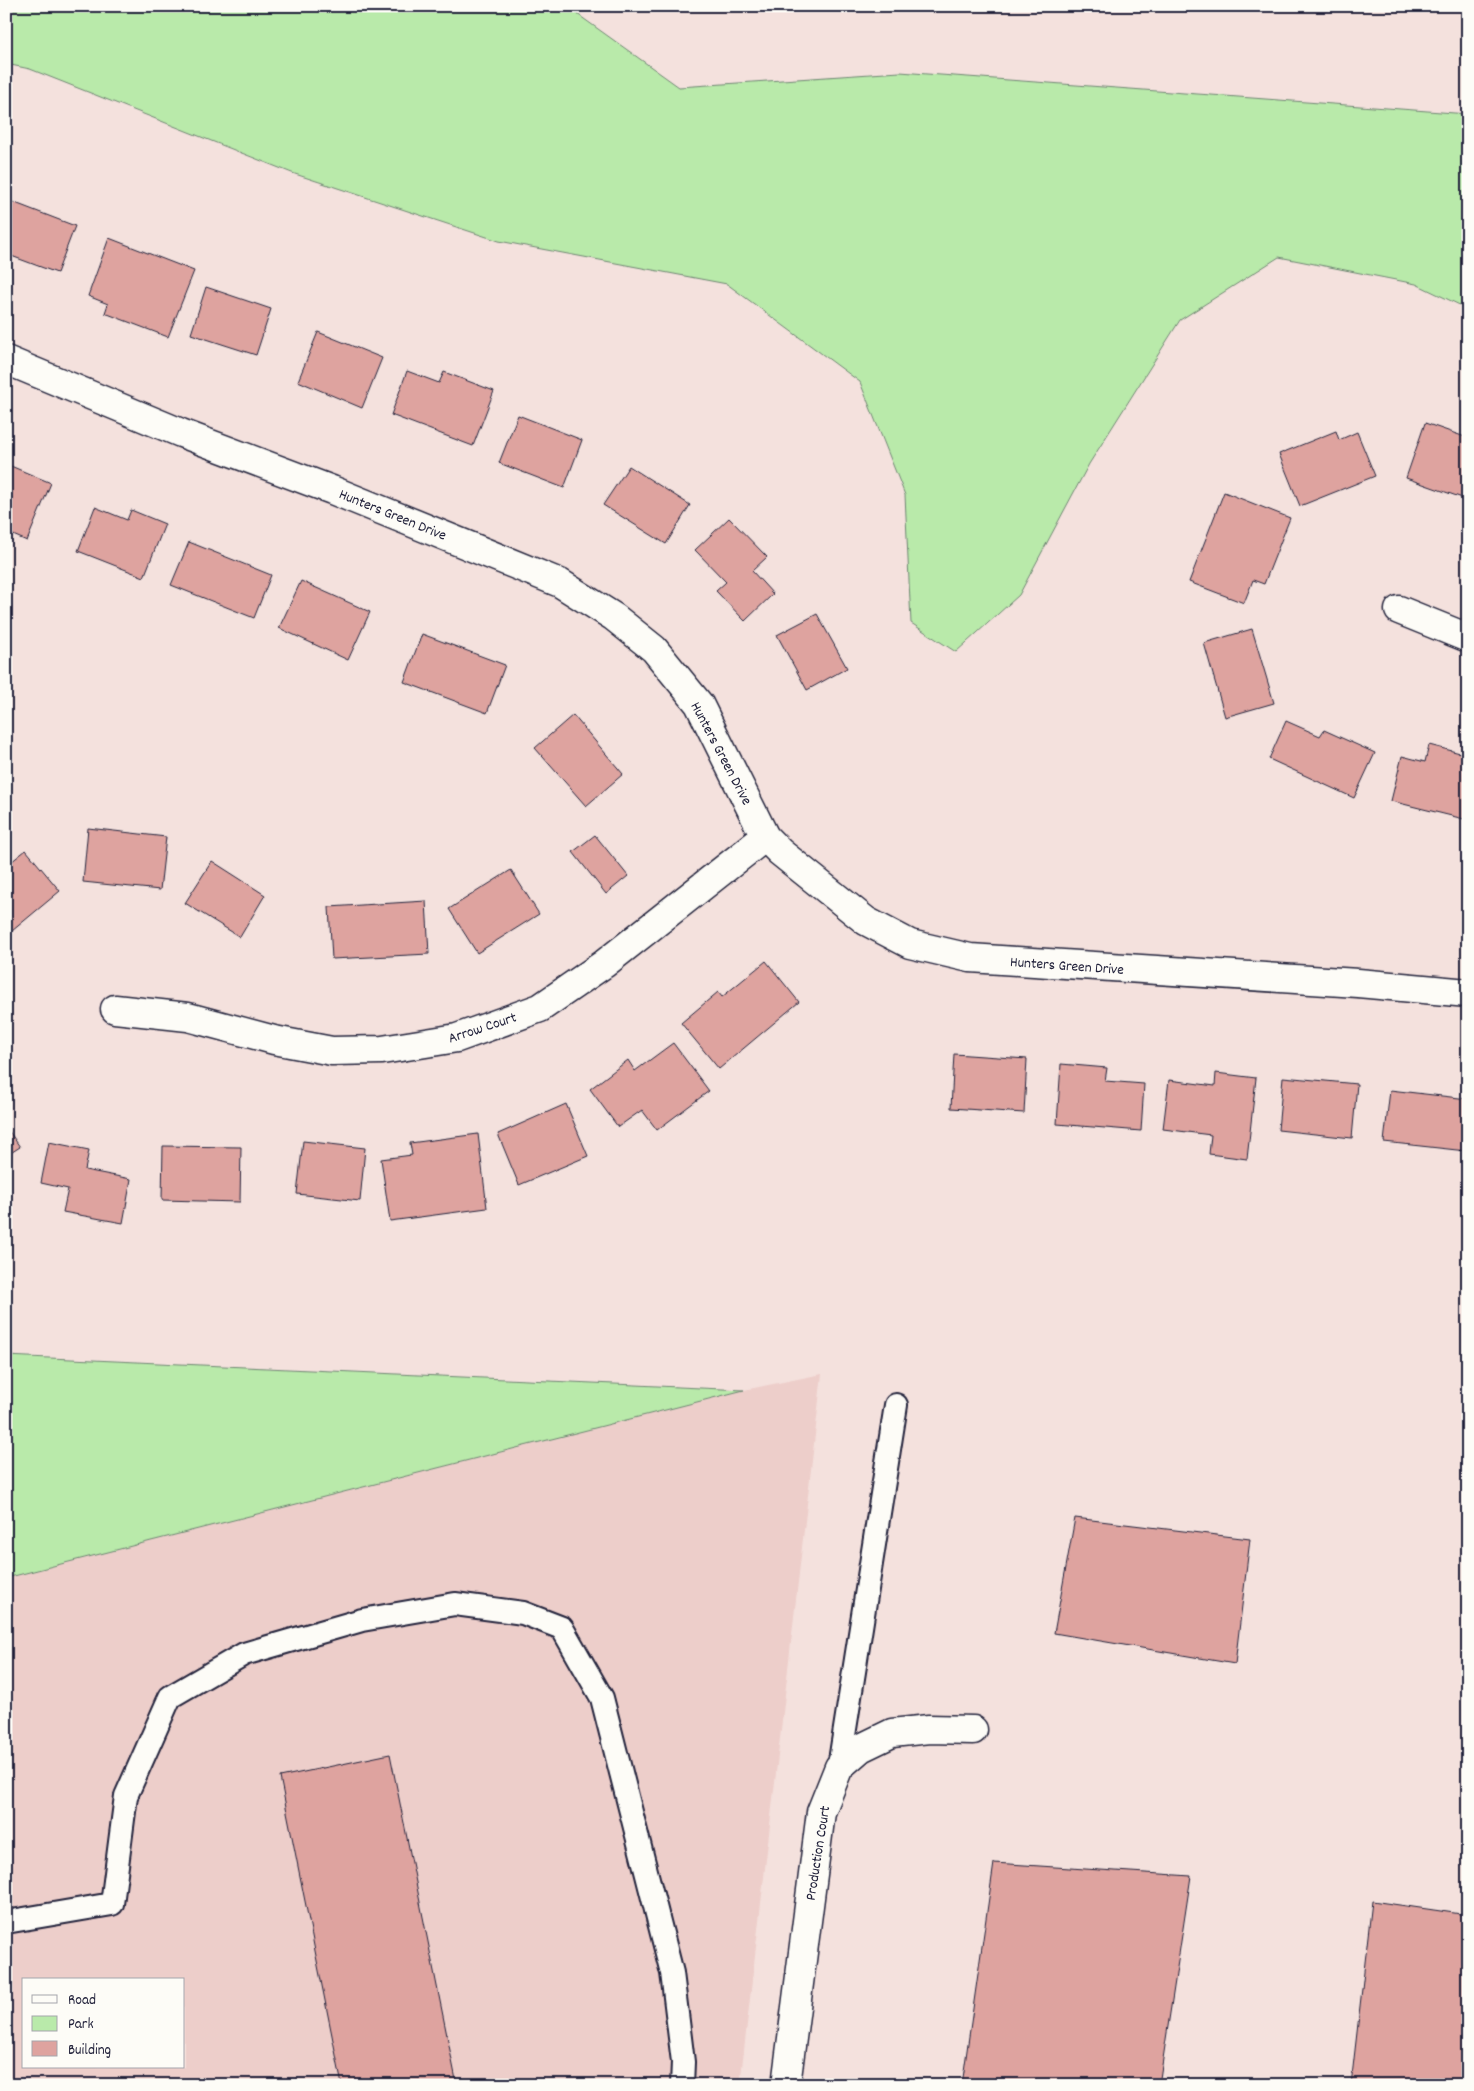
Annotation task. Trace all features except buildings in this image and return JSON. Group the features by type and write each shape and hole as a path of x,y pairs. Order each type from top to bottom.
{"street":[{"name":"Hunters Green Drive","path":"6,360 181,433 332,490 560,583 614,617 654,649 698,704 765,837 780,852 866,922 910,944 970,958 1358,983 1468,993"},
{"path":"1399,610 1468,638"},
{"name":"Arrow Court","path":"115,1009 188,1017 274,1040 332,1051 382,1050 457,1038 540,1008 604,964 765,837"},
{"name":"Production Court","path":"786,2085 821,1812 839,1767 861,1748 892,1733 929,1729 973,1730"}],"lane":[{"path":"839,1767 896,1405"},
{"path":"6,1922 112,1904 126,1796 170,1697 244,1654 362,1620 455,1604 523,1613 562,1628 602,1698 672,1973 684,2062 682,2085"}],"shaded area":[{"path":"822,1374 740,2085 6,2085 6,1578 744,1390"}],"green space":[{"path":"6,6 566,6 679,87 900,72 1468,114 1468,309 1416,284 1279,257 1180,320 1089,464 1019,595 956,652 911,623 905,495 860,382 727,284 499,241 292,173 30,69 6,64"},
{"path":"6,1356 744,1390 6,1578"}]}
